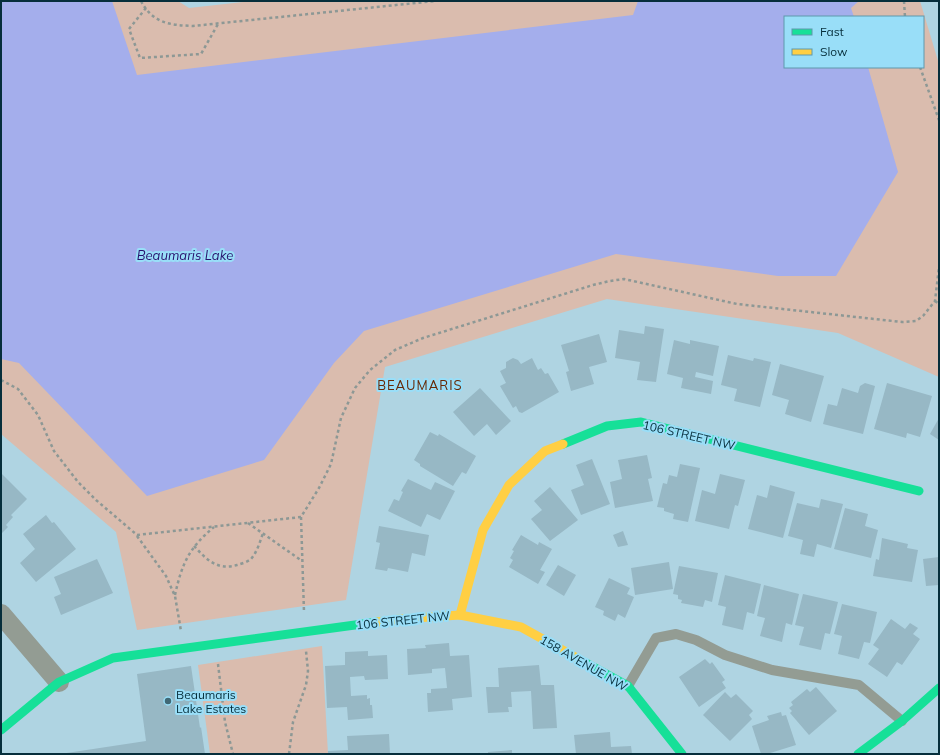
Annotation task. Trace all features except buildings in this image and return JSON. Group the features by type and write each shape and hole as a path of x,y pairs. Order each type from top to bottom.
{"street":[{"name":"106 STREET NW","path":"1,730 59,682 113,658 393,620 460,615 483,530 509,485 545,451 607,426 641,422 919,491"},
{"path":"1,614 59,682"},
{"name":"158 AVENUE NW","path":"460,615 521,627 628,686 682,754"},
{"path":"858,754 902,721 939,688"}],"lane":[{"path":"628,686 656,638 676,634 696,640 725,655 772,670 859,685 902,721"},
{"path":"872,744 879,754"}],"path":[{"path":"141,1 152,15 164,23 193,26 435,1"},
{"path":"904,1 905,16"},
{"path":"146,8 129,29 140,58 201,54 218,24"},
{"path":"920,68 939,120"},
{"path":"137,535 301,517 319,488 331,464 341,418 355,388 370,370 395,350 423,338 593,285 624,279 737,304 902,322 916,321 923,316 936,301 939,267"},
{"path":"936,301 939,304"},
{"path":"1,380 18,389 38,415 54,451 78,482 96,500 137,535 166,576 175,596 184,649"},
{"path":"248,523 303,562"},
{"path":"175,596 179,576 194,546 215,526"},
{"path":"194,546 208,561 224,567 233,566 242,564 251,558 257,550 263,533"},
{"path":"215,645 226,722 233,754"}],"shaded area":[{"name":"Beaumaris Lake","path":"1,1 178,1 189,8 252,1 920,1 939,64 939,377 838,333 607,299 385,367 346,600 137,630 116,532 1,434"},
{"path":"322,646 328,754 210,754 198,665"}],"water":[{"name":"Beaumaris Lake","path":"1,1 112,1 137,75 633,15 638,1 859,1 851,8 854,16 784,16 784,68 868,68 898,172 836,276 778,276 616,254 364,331 334,363 264,460 147,496 19,363 1,359"}],"traffic: fast":[{"path":"563,444 607,426 641,422 919,491"},
{"path":"1,730 59,682 113,658 377,622"},
{"path":"584,662 628,686 682,754"},
{"path":"858,754 902,721 939,688"}],"traffic: slow":[{"path":"460,615 483,530 509,485 545,451 563,444"},
{"path":"377,622 460,615 521,627 584,662"}],"place":[{"name":"Beaumaris Lake Estates","path":"168,701"}],"district":[{"name":"BEAUMARIS","path":"420,385"}]}
